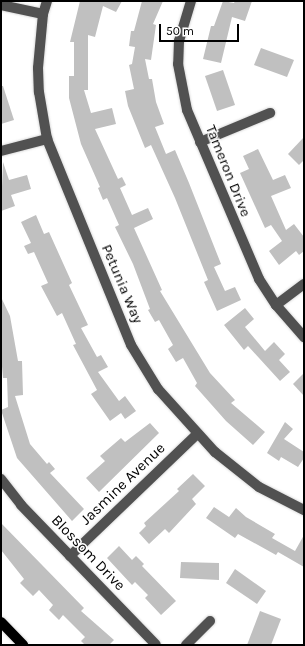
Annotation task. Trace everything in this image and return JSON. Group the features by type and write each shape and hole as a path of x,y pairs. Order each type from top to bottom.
{"main road":[{"path":"1,622 23,645"}],"street":[{"name":"Petunia Way","path":"47,1 43,14 39,49 39,92 47,139 131,345 158,389 197,434 248,479 304,510"},
{"name":"Tameron Drive","path":"191,1 179,41 178,64 181,90 200,142 246,252 259,279 276,305 304,337"},
{"path":"1,5 43,14"},
{"path":"200,142 270,113"},
{"path":"1,151 47,139"},
{"path":"276,305 304,284"},
{"name":"Jasmine Avenue","path":"70,556 197,434"},
{"name":"Blossom Drive","path":"1,479 21,505 156,645"},
{"path":"186,645 210,622"}],"building":[{"path":"80,1 122,1 116,12 103,6 95,37 88,35 88,90 84,90 91,113 112,108 116,124 95,129 118,179 122,177 126,185 120,188 132,215 148,208 153,219 134,228 162,290 160,291 210,373 235,400 231,403 265,432 253,445 226,421 195,386 197,383 183,358 176,362 168,349 173,345 159,320 155,322 148,310 150,309 133,264 115,227 119,225 107,198 103,200 98,188 100,187 81,144 69,98 69,76 74,76 74,42 70,42"},
{"path":"142,1 163,1 153,24 156,25 151,60 145,59 149,79 152,79 156,102 164,124 155,127 166,154 175,150 221,264 214,267 225,291 235,287 241,300 217,311 204,282 208,280 175,198 151,145 145,148 128,106 125,91 134,89 129,65 132,64 135,47 129,46 131,31 134,31"},
{"path":"223,1 234,3 235,1 252,1 245,21 232,17 221,63 203,59 211,26 214,26"},
{"path":"261,48 294,60 287,77 254,65"},
{"path":"223,70 235,105 217,111 205,76"},
{"path":"1,86 3,86 14,120 1,124"},
{"path":"304,137 304,160 299,165 288,154"},
{"path":"258,149 273,180 285,175 291,188 271,196 286,230 294,224 304,237 304,251 299,255 296,251 279,265 269,251 282,241 271,225 265,228 240,173 249,169 243,156"},
{"path":"3,162 9,180 27,175 31,189 11,195 15,206 1,211"},
{"path":"36,215 44,234 49,232 72,283 69,285 88,325 81,328 97,357 101,355 108,367 98,372 119,401 125,396 136,411 125,419 121,413 110,421 91,394 97,390 73,345 76,344 62,313 57,316 41,286 48,283 34,252 28,254 24,246 31,243 21,222"},
{"path":"1,297 10,316 18,361 22,361 23,395 15,396 30,444 47,464 49,462 55,469 50,473 84,509 72,521 17,458 1,410 8,407 7,378 3,378 1,355"},
{"path":"245,308 254,319 245,327 265,351 274,342 285,354 279,360 290,372 280,381 248,346 244,350 224,325"},
{"path":"304,373 304,396 293,384"},
{"path":"285,422 293,429 284,439 304,452 304,458 298,467 281,457 279,461 267,453"},
{"path":"150,423 159,433 99,492 86,478 105,461 100,456 121,438 125,442"},
{"path":"193,474 205,486 192,499 196,504 169,533 165,529 149,544 139,533 146,526 144,523 179,491 177,489"},
{"path":"214,507 229,517 236,508 246,517 275,534 272,538 295,551 304,535 304,567 278,552 276,555 238,534 235,538 206,518"},
{"path":"1,523 84,608 81,611 114,640 109,645 85,645 81,641 85,637 63,615 59,620 49,610 53,605 39,590 33,596 20,583 24,579 1,550"},
{"path":"119,546 132,560 136,556 144,564 142,566 176,601 161,615 145,598 148,595 135,582 132,585 107,558"},
{"path":"181,562 219,563 219,580 180,578"},
{"path":"235,569 266,591 257,604 226,583"},
{"path":"260,611 281,619 271,645 247,645"}]}
